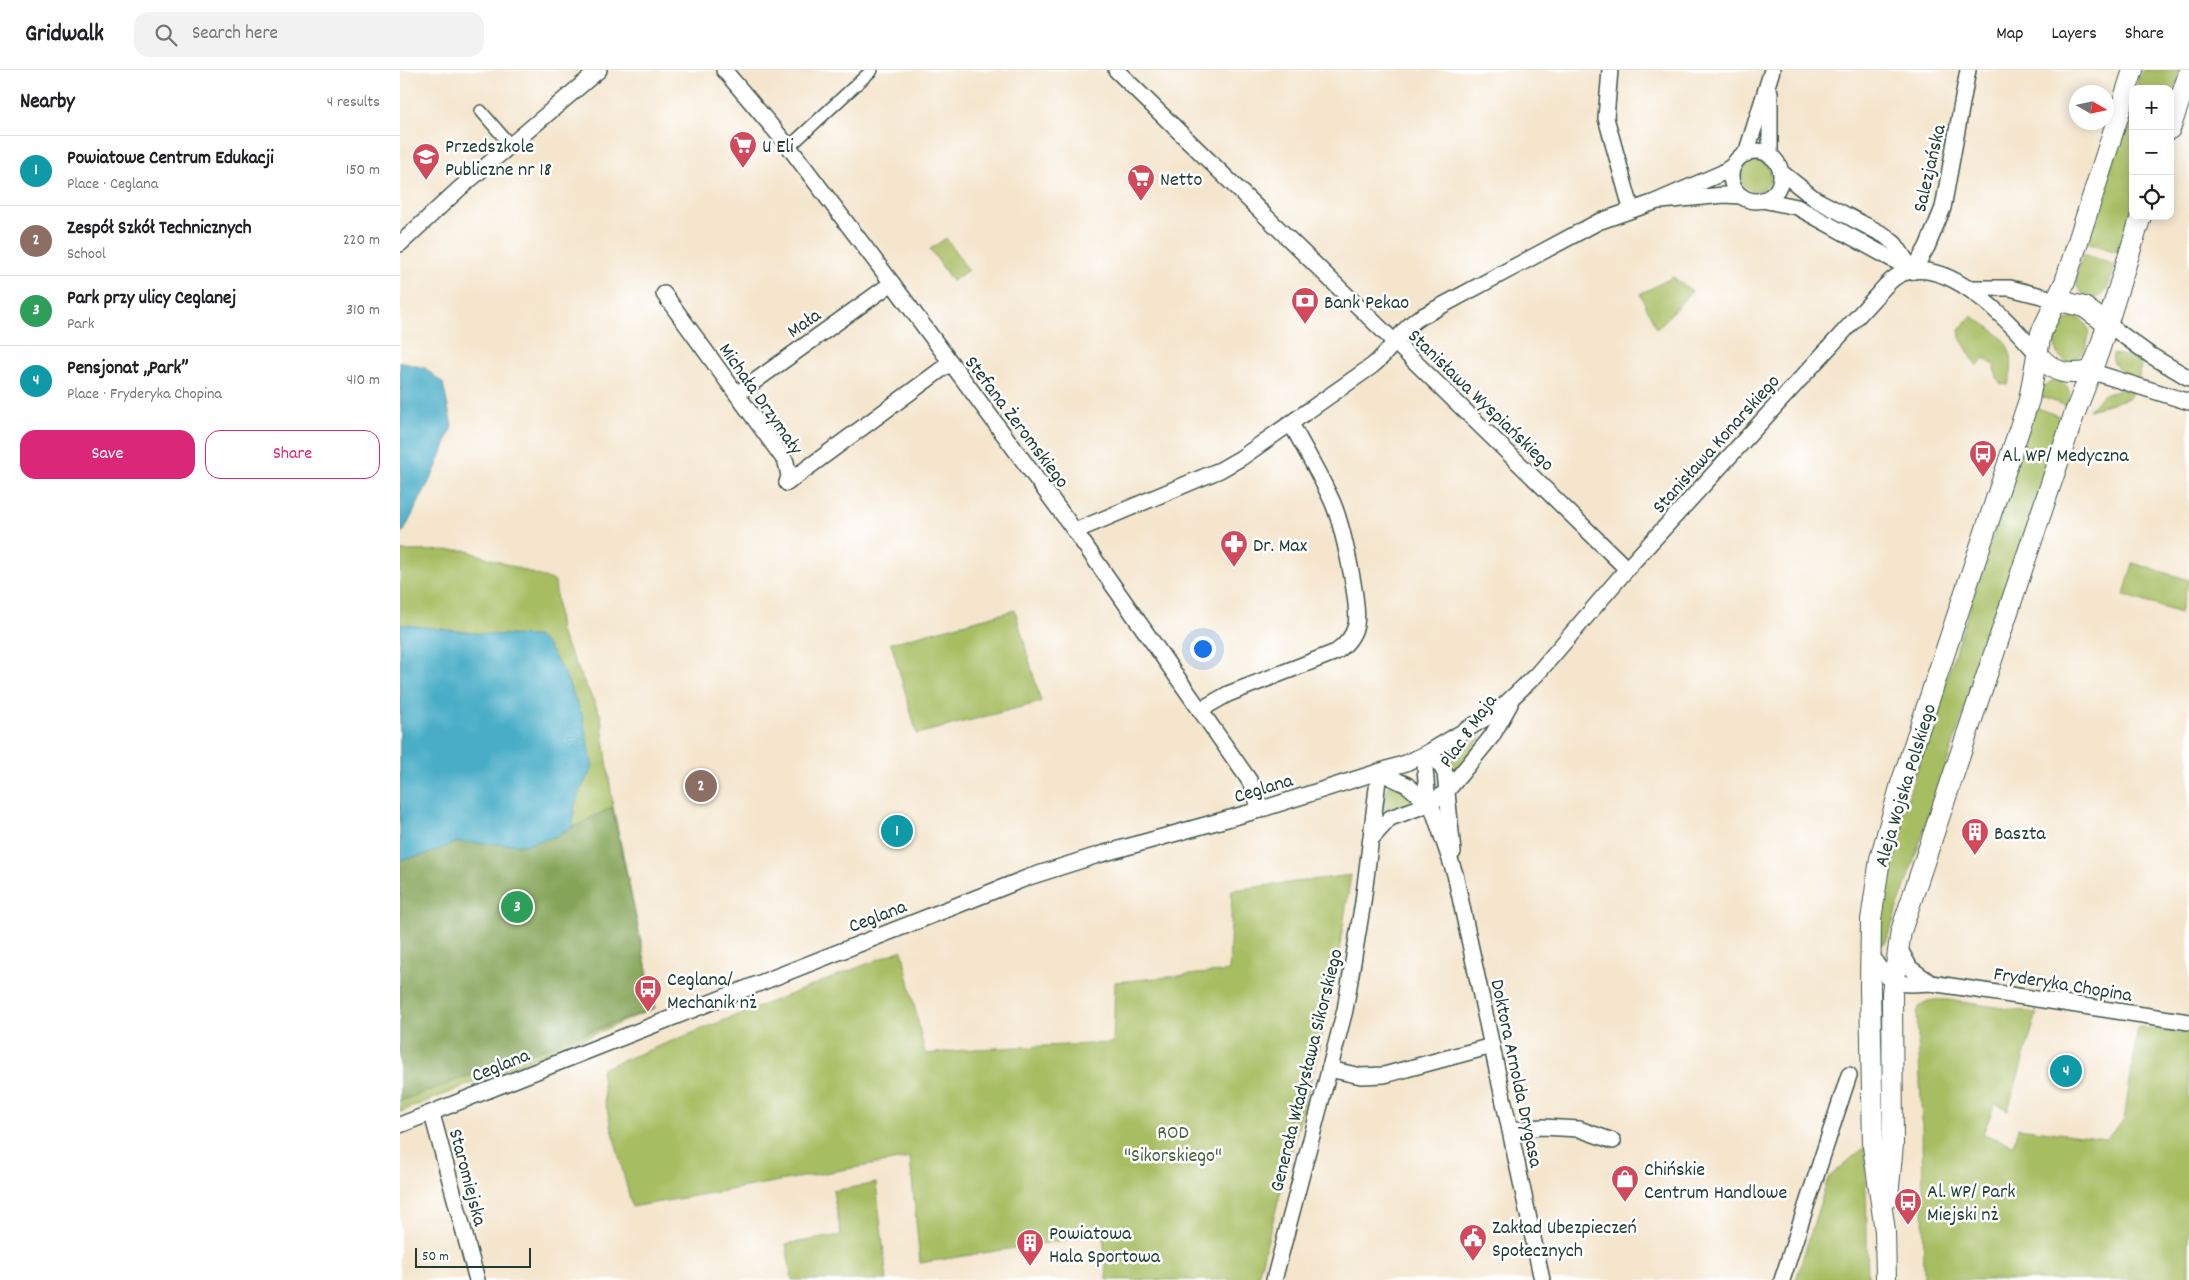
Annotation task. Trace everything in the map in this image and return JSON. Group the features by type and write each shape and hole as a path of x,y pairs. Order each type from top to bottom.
{"main road":[{"path":"2133,70 2057,300 2041,333 2038,355 2054,369 2062,373 2077,374 2090,372 2099,351 2106,323 2140,220"},
{"path":"2174,117 2189,73"},
{"path":"2057,300 2084,307 2106,323"},
{"name":"Aleja Wojska Polskiego","path":"1885,1231 1873,1146 1870,950 1875,888 1888,826 2004,480 2029,400 2038,355"},
{"name":"Aleja Wojska Polskiego","path":"1886,1280 1885,1231 1893,1144 1893,982 1898,946 1912,893 2090,372"}],"street":[{"path":"400,244 459,189 599,70"},
{"name":"Stefana Żeromskiego","path":"724,70 790,147 1075,531 1249,780 1255,792 1260,810"},
{"path":"790,147 872,70"},
{"name":"Stanisława Wyspiańskiego","path":"1116,70 1627,569"},
{"path":"1610,70 1606,118 1632,208"},
{"path":"1075,531 1220,470 1291,424 1372,366 1387,354 1404,328 1417,319 1589,226 1722,174 1746,154 1772,70"},
{"path":"1770,156 1769,120 1772,70"},
{"name":"Salezjańska","path":"1914,271 1927,247 1943,208 1968,70"},
{"path":"480,112 511,146"},
{"path":"1746,154 1758,152 1770,156 1777,163 1781,172 1814,199 1884,235 1896,244 1914,271"},
{"path":"1734,165 1733,185 1741,196"},
{"path":"1762,200 1772,196 1778,188 1781,172"},
{"path":"1654,202 1724,195 1741,196 1751,201 1762,200 1797,207 1914,271 1927,271 1971,288 2010,288 2057,300"},
{"name":"Stanisława Konarskiego","path":"1513,699 1537,674 1627,569 1879,293 1898,276 1914,271"},
{"name":"Mała","path":"737,394 892,283"},
{"path":"1971,288 2021,335 2038,355"},
{"name":"Michała Drzymały","path":"664,294 786,462 788,470 787,483 950,363"},
{"path":"2106,323 2150,355 2189,378"},
{"path":"2090,372 2189,402"},
{"path":"1200,710 1228,694 1336,652 1348,642 1355,628 1354,600 1337,515 1291,424"},
{"name":"Plac 8 Maja","path":"1379,772 1429,752 1478,724 1513,699"},
{"name":"Plac 8 Maja","path":"1372,838 1386,820 1394,815 1429,804 1447,791 1492,736 1513,699"},
{"name":"Plac 8 Maja","path":"1429,752 1442,768 1447,791"},
{"name":"Plac 8 Maja","path":"1429,752 1424,774 1429,804"},
{"path":"1372,838 1379,772 1407,785 1429,804"},
{"name":"Ceglana","path":"400,1126 590,1049 1029,877 1098,855 1260,810 1379,772"},
{"name":"Doktora Arnolda Drygasa","path":"1447,791 1455,874 1542,1280"},
{"name":"Doktora Arnolda Drygasa","path":"1429,804 1455,874"},
{"name":"Generała Władysława Sikorskiego","path":"1274,1280 1350,983 1372,838"},
{"name":"Fryderyka Chopina","path":"1898,946 1910,968 1931,983"},
{"path":"1870,950 1881,970 1893,982"},
{"name":"Fryderyka Chopina","path":"1893,982 1911,984 1931,983 2189,1022"},
{"path":"1329,1069 1361,1076 1384,1075 1492,1046"},
{"path":"1782,1280 1850,1075"},
{"name":"Staromiejska","path":"432,1114 477,1280"},
{"path":"1510,1130 1542,1127 1578,1130 1613,1141"}],"green space":[{"path":"2142,70 2181,70 2174,90 2174,85 2136,85"},
{"path":"2129,108 2129,220 2131,220 2119,253 2087,242"},
{"path":"1756,161 1767,165 1771,176 1767,187 1756,191 1745,187 1741,176 1745,165"},
{"path":"946,238 968,270 952,281 930,249"},
{"path":"2083,254 2115,265 2107,289 2100,296 2094,298 2087,297 2078,288 2077,278"},
{"path":"1673,277 1692,291 1657,329 1640,294"},
{"path":"1971,316 1999,335 2005,343 2012,360 2008,385 2000,384 1994,369 1995,366 1984,358 1977,366 1960,338 1959,330"},
{"path":"2073,317 2081,320 2086,325 2088,340 2080,355 2074,360 2066,362 2057,354 2055,342 2060,327"},
{"path":"2113,354 2143,358 2138,380 2124,374 2117,367 2114,363"},
{"path":"2053,380 2063,383 2068,388 2070,397 2067,406 2039,396 2042,387"},
{"path":"2120,390 2133,390 2129,398 2089,410 2103,395"},
{"path":"2035,407 2064,418 1886,942 1881,945 1880,913 1892,846"},
{"path":"465,550 555,581 560,632 601,716 613,806 655,1008 400,1112 400,551"},
{"path":"2133,563 2189,580 2180,613 2124,595"},
{"path":"1015,610 1041,702 917,734 891,643"},
{"path":"1483,736 1453,772 1449,759"},
{"path":"1388,785 1399,787 1418,802 1382,809"},
{"path":"612,807 655,1008 400,1101 400,860 428,854 457,842 525,845 554,837"},
{"name":"ROD \"Sikorskiego\"","path":"1351,875 1334,984 1314,1068 1257,1280 1107,1280 1103,1234 920,1263 910,1158 632,1207 605,1102 601,1069 902,950 925,1054 975,1049 1113,1043 1115,982 1229,971 1232,890"},
{"path":"1948,1000 2037,1013 2008,1110 1995,1103 1983,1134 2013,1145 2018,1128 2106,1139 2124,1120 2138,1027 2189,1034 2189,1280 1924,1280 1922,1125 1917,1014 1921,1005 1929,1001"},
{"path":"1865,1147 1868,1280 1796,1280 1828,1178"},
{"path":"876,1183 887,1280 792,1280 786,1244 841,1235 833,1191"}],"water":[{"path":"400,362 425,368 443,383 452,426 437,466 404,531 400,533"},
{"path":"400,624 484,634 538,636 548,646 563,670 582,714 593,767 576,802 573,826 554,837 525,845 457,842 428,854 400,860"}],"place":[{"name":"U Eli","path":"743,169"},
{"name":"Przedszkole Publiczne nr 18","path":"426,181"},
{"name":"Netto","path":"1141,202"},
{"name":"Bank Pekao","path":"1305,325"},
{"name":"Al. WP/ Medyczna","path":"1983,478"},
{"name":"Dr. Max","path":"1234,568"},
{"name":"Zespół Szkół Technicznych","path":"701,786"},
{"name":"Powiatowe Centrum Edukacji","path":"897,831"},
{"name":"Baszta","path":"1975,856"},
{"name":"Park przy ulicy Ceglanej","path":"517,907"},
{"name":"Ceglana/ Mechanik nż","path":"648,1013"},
{"name":"Pensjonat „Park”","path":"2066,1071"},
{"name":"Chińskie Centrum Handlowe","path":"1625,1203"},
{"name":"Al. WP/ Park Miejski nż","path":"1908,1226"},
{"name":"Zakład Ubezpieczeń Społecznych","path":"1473,1262"},
{"name":"Powiatowa Hala Sportowa","path":"1030,1267"}]}
